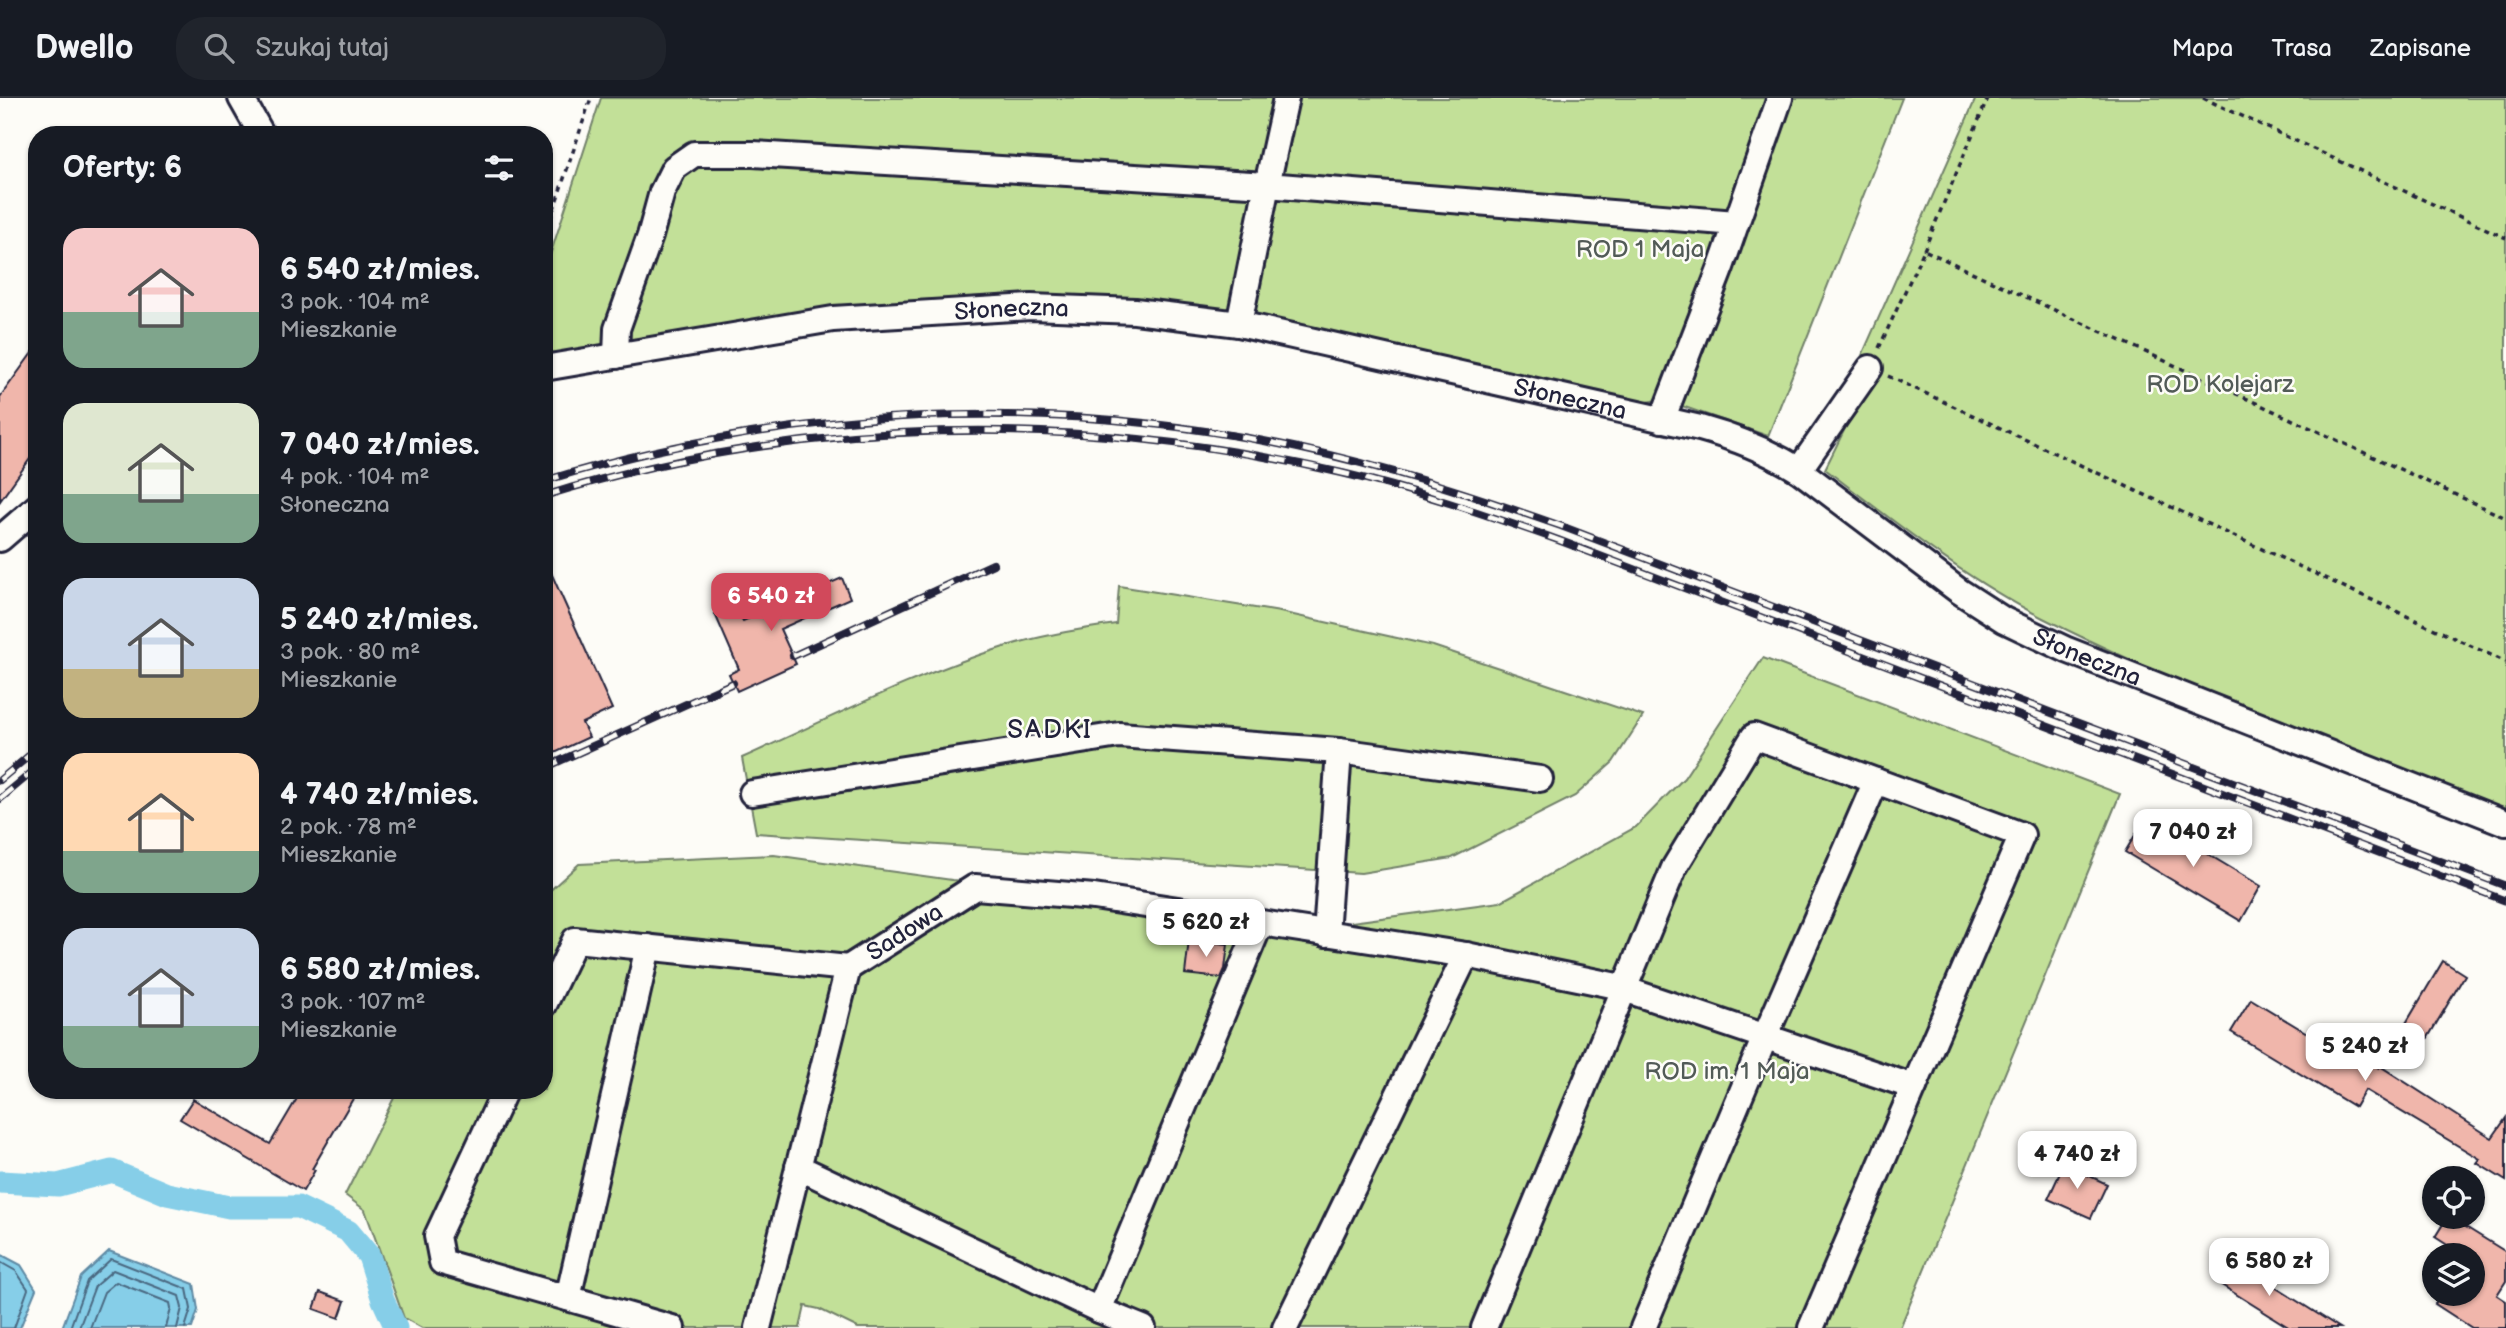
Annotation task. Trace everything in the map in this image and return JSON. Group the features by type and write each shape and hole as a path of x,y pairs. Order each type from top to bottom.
{"street":[{"path":"241,98 256,126"},
{"path":"1238,324 1286,98"},
{"path":"1662,420 1780,98"},
{"path":"616,356 617,328 650,236 662,192 674,168 694,154 752,154 1267,185 1736,223"},
{"name":"Słoneczna","path":"553,366 833,320 1031,307 1135,312 1238,324 1662,420 1736,438 1772,453 1799,470 1959,591 2004,620 2067,650 2506,823"},
{"path":"1799,470 1870,368"},
{"path":"0,539 28,515"},
{"path":"752,793 1119,735 1339,751 1539,779"},
{"path":"1484,1328 1674,868 1754,736 2022,835 1811,1328"},
{"path":"1326,934 1339,751"},
{"path":"1643,1328 1876,781"},
{"name":"Sadowa","path":"758,1328 848,968 975,887 1094,897 1466,954 1624,989 1914,1087"},
{"path":"1099,1310 1260,923"},
{"path":"553,986 575,940 848,968"},
{"path":"568,1298 648,947"},
{"path":"1285,1328 1466,954"},
{"path":"501,1099 437,1236 442,1262 672,1328"},
{"path":"798,1167 1099,1310 1143,1328"}],"path":[{"path":"553,211 591,98"},
{"path":"1988,98 1924,250 1870,368 2506,662"},
{"path":"2203,98 2506,238"},
{"path":"1924,250 2506,519"}],"green space":[{"name":"ROD 1 Maja","path":"601,98 1902,98 1768,436 1662,399 1637,404 1060,297 553,360 553,246"},
{"name":"ROD Kolejarz","path":"1976,98 2506,98 2506,813 2214,696 2043,618 1958,567 1825,469 1866,386 1852,378"},
{"path":"1119,586 1280,612 1433,646 1643,716 1613,762 1575,796 1452,858 1361,873 756,833 742,758 873,698 973,657 1034,639 1116,624"},
{"name":"ROD im. 1 Maja","path":"1763,658 2120,794 1900,1328 858,1328 819,1309 805,1306 800,1328 422,1328 404,1318 365,1210 345,1195 393,1099 553,1099 553,888 579,864 774,855 952,880 1081,888 1347,946 1352,922 1500,902 1636,827 1684,778"}],"water":[{"path":"109,1251 194,1284 198,1310 192,1328 62,1328 81,1277"},
{"path":"0,1254 21,1265 36,1289 20,1328 0,1328"}],"building":[{"path":"28,358 28,462 0,501 0,397"},
{"path":"553,577 612,709 582,723 589,737 553,754"},
{"path":"842,578 850,598 780,629 796,664 737,691 729,674 739,669 715,614 735,604 743,621"},
{"path":"2146,817 2261,886 2241,921 2125,852"},
{"path":"1189,940 1228,944 1225,969 1221,978 1185,974"},
{"path":"2443,961 2465,975 2427,1039 2405,1025"},
{"path":"2251,999 2355,1062 2359,1056 2379,1068 2380,1066 2492,1138 2506,1118 2506,1181 2477,1163 2480,1159 2365,1090 2355,1107 2231,1032"},
{"path":"193,1099 270,1144 297,1099 353,1099 312,1169 315,1170 303,1191 180,1119"},
{"path":"2064,1164 2107,1184 2091,1218 2048,1199"},
{"path":"2440,1229 2469,1229 2506,1252 2506,1281 2497,1295 2506,1301 2506,1328 2472,1328 2438,1306 2485,1306 2485,1243 2444,1243 2435,1237"},
{"path":"2229,1258 2340,1328 2290,1328 2215,1281"},
{"path":"320,1292 345,1301 339,1318 314,1309"}],"waterway":[{"path":"0,1182 58,1185 112,1171 167,1194 229,1207 298,1207 348,1231 369,1256 383,1300 396,1328"}],"railway":[{"path":"553,479 636,456 729,437 824,423 919,416 1015,415 1110,420 1205,431 1298,448 1431,483 1561,526 2506,886"},
{"path":"553,494 642,469 741,450 841,437 941,431 1042,432 1143,439 1243,453 1342,473 1424,495 1558,540 2506,901"},
{"path":"793,656 993,564"},
{"path":"553,764 733,683"},
{"path":"0,780 28,757"},
{"path":"0,799 28,776"}],"district":[{"name":"SADKI","path":"1050,730"}]}
